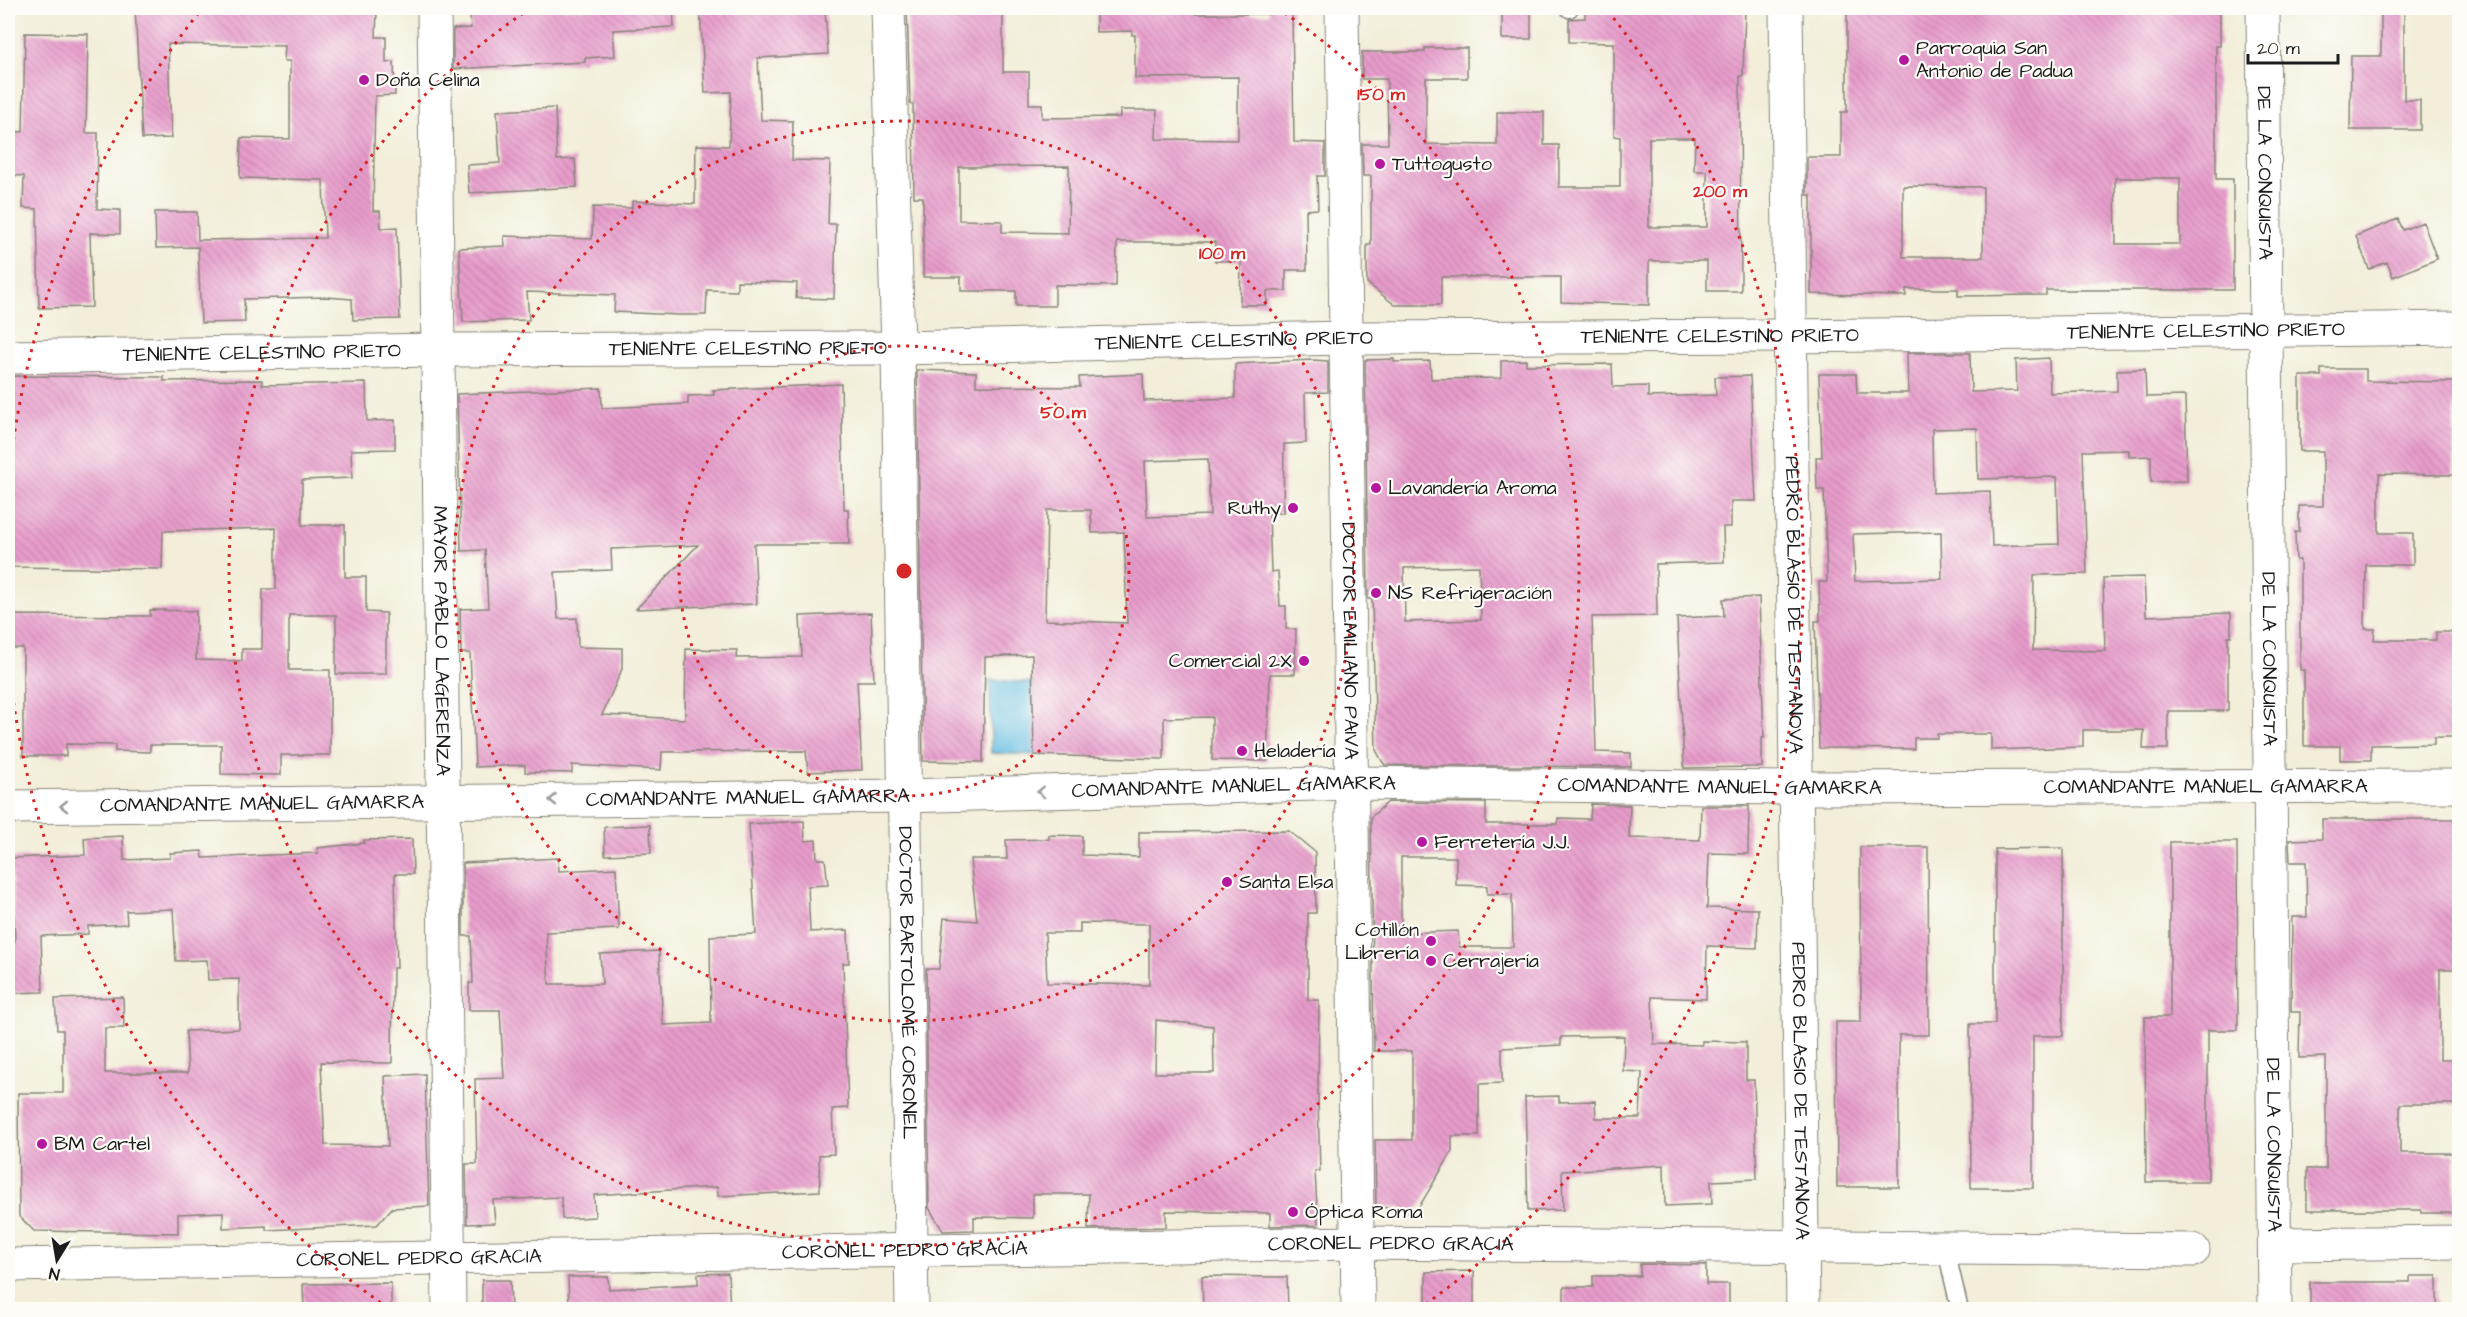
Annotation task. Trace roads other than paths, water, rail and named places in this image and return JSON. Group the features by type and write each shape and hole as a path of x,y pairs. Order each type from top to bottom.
{"street":[{"name":"MAYOR PABLO LAGERENZA","path":"434,8 449,1310"},
{"name":"DOCTOR BARTOLOMÉ CORONEL","path":"888,8 898,348 912,1310"},
{"name":"DOCTOR EMILIANO PAIVA","path":"1342,8 1358,1310"},
{"name":"PEDRO BLASIO DE TESTANOVA","path":"1786,8 1803,1310"},
{"name":"DE LA CONQUISTA","path":"2263,8 2275,1310"},
{"name":"TENIENTE CELESTINO PRIETO","path":"8,357 438,350 898,348 1346,338 1790,336 2460,328"},
{"name":"COMANDANTE MANUEL GAMARRA","path":"8,807 905,796 1352,783 1796,788 2460,786"},
{"path":"2276,1244 2460,1242"},
{"name":"CORONEL PEDRO GRACIA","path":"8,1265 1358,1243 1946,1250 2193,1250"}],"lane":[{"path":"1946,1250 1960,1310"}],"water":[{"path":"990,680 1037,683 1037,755 991,753"}],"place":[{"name":"Parroquia San Antonio de Padua","path":"1904,60"},
{"name":"Doña Celina","path":"364,80"},
{"name":"Tuttogusto","path":"1380,164"},
{"name":"Lavandería Aroma","path":"1376,488"},
{"name":"Ruthy","path":"1293,508"},
{"name":"NS Refrigeración","path":"1376,593"},
{"name":"Comercial 2X","path":"1304,661"},
{"name":"Heladería","path":"1242,751"},
{"name":"Ferretería J.J.","path":"1422,842"},
{"name":"Santa Elsa","path":"1227,882"},
{"name":"Cotillón Librería","path":"1431,941"},
{"name":"Cerrajería","path":"1431,961"},
{"name":"BM Cartel","path":"42,1144"},
{"name":"Óptica Roma","path":"1293,1212"}]}
